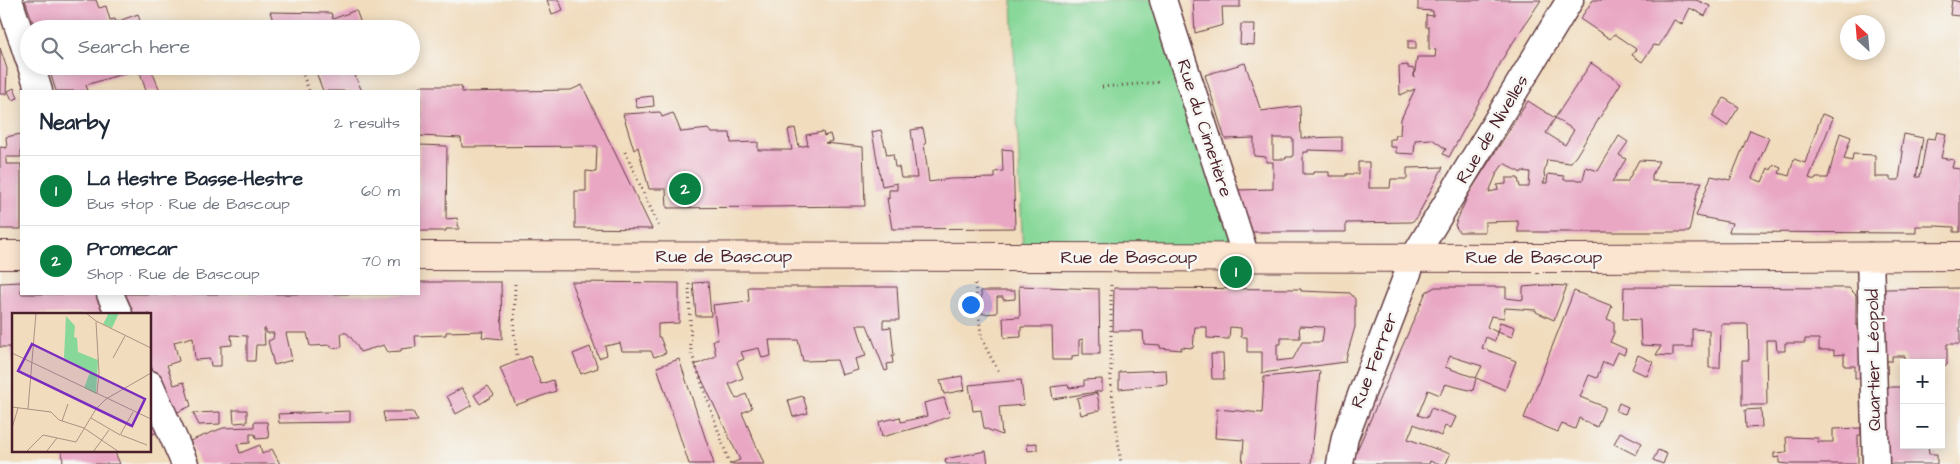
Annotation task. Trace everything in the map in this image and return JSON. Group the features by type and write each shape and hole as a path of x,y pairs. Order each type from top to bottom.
{"main road":[{"path":"0,255 20,255"},
{"name":"Rue de Bascoup","path":"420,256 1960,256"}],"street":[{"path":"8,0 20,34"},
{"name":"Rue du Cimetière","path":"1163,0 1246,257"},
{"name":"Rue de Nivelles","path":"1414,257 1570,0"},
{"path":"34,75 39,90"},
{"name":"Quartier Léopold","path":"1870,256 1876,464"},
{"name":"Rue Ferrer","path":"1340,464 1345,437 1414,257"},
{"path":"110,295 119,313"},
{"path":"151,386 185,464"}],"path":[{"path":"303,75 309,90"},
{"path":"1102,87 1190,79"},
{"path":"625,152 681,256 691,352 729,462"},
{"path":"516,256 514,332 516,356"},
{"path":"972,256 981,334 1000,374"},
{"path":"1111,257 1111,383 1121,464"}],"green space":[{"path":"1012,0 1163,0 1246,257 1023,256"}],"building":[{"path":"25,0 96,0 99,8 106,6 110,20 32,20"},
{"path":"547,0 559,0 563,10 552,14"},
{"path":"1193,0 1240,0 1240,7 1222,7 1223,25 1195,33"},
{"path":"1418,0 1541,0 1506,53 1449,157 1443,154 1446,149 1432,139 1415,140 1414,154 1396,153 1396,147 1390,147 1390,139 1395,139 1396,135 1400,135 1401,119 1415,89 1400,95 1399,66 1408,65 1408,68 1414,69 1414,78 1417,57 1435,57 1436,50 1429,49 1429,27 1426,27 1426,15 1433,16 1433,11 1418,10"},
{"path":"1593,0 1696,0 1710,6 1705,16 1690,8 1682,24 1674,20 1659,46 1654,45 1642,62 1632,55 1636,49 1614,34 1610,39 1580,19"},
{"path":"1952,0 1960,2 1960,16 1950,15"},
{"path":"356,10 360,20 273,20 270,12 331,13 333,19"},
{"path":"138,14 140,20 122,20"},
{"path":"1241,24 1255,24 1254,45 1240,44"},
{"path":"1408,41 1416,41 1416,49 1408,49"},
{"path":"0,48 7,69 6,94 0,94"},
{"path":"1245,63 1261,111 1300,106 1301,138 1342,137 1342,151 1308,150 1308,152 1303,152 1303,174 1329,172 1329,176 1346,176 1346,174 1358,174 1358,162 1369,162 1369,188 1390,188 1391,179 1407,179 1407,168 1443,167 1416,219 1411,222 1346,223 1346,232 1250,232 1238,190 1273,189 1273,162 1266,162 1266,157 1254,156 1254,138 1225,139 1205,75","holes":["1273,138 1293,138 1293,157 1273,159"]},
{"path":"1591,63 1621,83 1570,163 1547,160 1543,183 1547,183 1548,174 1564,176 1564,180 1583,180 1586,167 1598,171 1619,136 1628,142 1619,155 1626,159 1612,182 1627,182 1639,160 1659,161 1652,175 1652,181 1702,182 1697,193 1689,232 1518,232 1518,221 1485,222 1485,232 1459,232 1455,225 1469,193 1528,101 1555,118","holes":["1555,118 1574,130 1565,145 1546,133","1504,163 1521,173 1522,171 1530,172 1529,187 1520,187 1518,178 1506,178 1506,184 1497,185 1498,190 1489,192 1497,173"]},
{"path":"51,75 119,75 86,85 88,90 56,90"},
{"path":"141,75 154,75 160,90 146,90"},
{"path":"317,75 357,75 355,76 362,90 323,90"},
{"path":"582,85 652,229 575,228 575,191 586,191 586,171 596,172 597,146 462,147 461,138 420,136 420,86 461,86 462,92 571,90"},
{"path":"14,88 18,98 12,100 8,91"},
{"path":"653,96 654,106 637,108 635,98"},
{"path":"1724,98 1739,107 1727,126 1712,116"},
{"path":"660,112 662,117 673,113 681,132 709,129 712,133 730,133 731,143 758,142 758,150 792,150 788,130 795,128 799,147 808,145 806,135 823,132 824,136 830,134 832,141 825,143 863,147 865,206 667,208 666,189 649,189 638,147 634,150 623,114"},
{"path":"1822,114 1833,118 1809,178 1815,180 1816,178 1828,178 1840,133 1851,137 1844,159 1852,161 1853,154 1875,155 1875,177 1890,177 1890,180 1899,180 1904,134 1923,138 1916,177 1920,177 1927,138 1935,139 1937,132 1946,134 1941,158 1954,160 1952,168 1960,169 1960,232 1954,232 1954,227 1916,226 1916,233 1729,232 1732,223 1696,216 1711,176 1730,180 1750,130 1769,138 1752,178 1762,182 1768,168 1771,170 1774,165 1781,168 1779,173 1789,176 1794,159 1805,163"},
{"path":"923,128 929,182 950,179 995,178 995,172 1003,171 1002,149 1013,150 1015,228 892,229 887,198 889,199 889,190 897,190 897,183 882,186 872,132 881,130 887,155 893,154 895,167 899,167 901,178 917,178 911,130"},
{"path":"20,134 20,157 6,157 6,164 20,164 20,229 0,229 0,147 7,148 6,137"},
{"path":"420,145 447,146 446,219 457,218 459,229 446,229 446,231 420,231"},
{"path":"20,282 20,295 98,295 106,313 12,313 12,368 10,347 0,347 0,283"},
{"path":"420,282 501,282 502,339 482,337 483,331 446,332 446,335 415,336 416,347 401,349 401,351 388,352 384,345 360,352 347,333 341,333 342,347 332,348 331,345 310,346 307,333 286,333 292,360 274,365 268,341 273,339 274,333 266,333 266,329 264,329 265,345 256,345 255,361 247,361 247,336 231,335 232,345 221,346 221,366 211,366 210,359 195,360 193,337 174,342 179,361 167,365 174,385 184,382 191,406 173,414 151,366 151,313 128,313 125,306 125,295 420,295"},
{"path":"571,282 679,283 679,323 658,324 658,337 660,337 666,353 654,357 651,351 622,351 620,343 605,346 607,355 599,358"},
{"path":"708,282 711,316 696,316 693,283"},
{"path":"1019,286 1099,289 1100,354 1083,354 1083,339 1079,340 1079,355 1072,356 1072,360 1053,360 1052,327 1021,327 1021,337 1004,338 1003,318 1020,317"},
{"path":"1567,286 1554,320 1536,312 1536,310 1505,308 1504,318 1491,316 1487,327 1497,332 1495,341 1486,337 1482,348 1516,361 1505,390 1476,378 1473,391 1445,384 1440,395 1428,390 1418,415 1427,418 1431,408 1456,417 1451,428 1445,426 1441,436 1414,424 1408,439 1450,454 1446,464 1436,464 1430,461 1429,464 1351,464 1426,292 1435,287 1506,287 1506,298 1523,300 1523,287","holes":["1450,356 1482,366 1476,378 1445,367"]},
{"path":"748,287 897,287 899,320 883,320 883,328 891,327 894,356 892,356 893,363 887,364 888,370 885,371 867,325 857,325 866,356 855,359 858,370 842,375 837,360 803,361 798,340 769,340 771,356 762,358 759,348 741,352 744,359 737,362 743,378 729,384 736,399 746,394 752,408 742,413 764,464 729,464 740,460 695,365 716,356 713,340 718,340 713,305 749,301"},
{"path":"1624,287 1849,288 1856,295 1856,325 1861,325 1862,378 1855,378 1855,366 1844,366 1844,354 1834,355 1834,350 1819,350 1819,339 1805,339 1805,343 1785,343 1785,351 1777,351 1776,340 1766,340 1767,405 1742,405 1742,360 1749,360 1748,324 1721,324 1720,368 1709,368 1709,330 1692,329 1692,347 1673,347 1673,356 1656,355 1661,346 1641,345 1640,320 1623,319"},
{"path":"1114,288 1301,289 1301,291 1350,293 1355,299 1355,327 1345,362 1262,373 1262,352 1247,352 1247,337 1241,337 1241,328 1230,327 1229,339 1207,338 1207,327 1195,327 1193,348 1181,347 1181,350 1160,348 1160,345 1144,344 1143,331 1113,331","holes":["1299,326 1324,327 1322,342 1302,342 1293,359 1277,361 1277,344 1281,344 1281,338 1300,338"]},
{"path":"1960,288 1960,344 1947,344 1947,365 1945,365 1945,359 1905,359 1905,356 1892,356 1892,361 1880,361 1881,294 1886,289"},
{"path":"981,291 1015,291 1015,299 1003,300 1003,297 997,297 997,313 982,314"},
{"path":"1574,291 1612,306 1607,319 1614,322 1614,333 1610,342 1626,349 1624,355 1618,352 1612,365 1603,362 1597,378 1589,375 1580,397 1605,407 1597,427 1579,418 1575,429 1562,424 1558,432 1524,418"},
{"path":"1500,322 1515,327 1512,337 1497,332"},
{"path":"590,347 598,368 581,374 573,354"},
{"path":"1211,354 1223,354 1224,379 1212,379"},
{"path":"1638,355 1653,362 1647,376 1632,369"},
{"path":"530,356 541,384 553,380 556,391 516,405 500,368"},
{"path":"679,359 714,464 689,464 657,367"},
{"path":"1166,370 1167,384 1119,389 1119,372"},
{"path":"1320,371 1311,464 1242,464 1244,440 1215,438 1217,409 1262,413 1264,377"},
{"path":"962,376 965,390 944,394 940,380"},
{"path":"1102,379 1102,391 1053,399 1051,387 1068,385 1069,388 1084,386 1084,380"},
{"path":"1021,380 1024,405 999,407 1002,435 984,428 981,410 973,411 969,385"},
{"path":"488,386 494,395 480,404 474,395"},
{"path":"1881,387 1900,387 1900,449 1928,449 1929,454 1937,454 1937,464 1884,464"},
{"path":"462,388 472,405 456,414 447,396"},
{"path":"1097,393 1100,410 1081,415 1077,398"},
{"path":"803,396 808,413 793,417 788,400"},
{"path":"944,398 950,416 882,437 879,422 900,417 901,422 927,416 924,403"},
{"path":"1619,403 1628,407 1625,414 1616,411"},
{"path":"1761,409 1762,427 1746,428 1745,410"},
{"path":"233,410 247,410 247,422 234,423"},
{"path":"350,411 350,422 279,423 278,414"},
{"path":"220,412 220,424 199,425 193,413"},
{"path":"383,412 413,412 418,421 385,422"},
{"path":"151,414 160,431 151,435"},
{"path":"254,422 267,422 269,438 256,439 255,434 250,434 250,443 237,444 240,453 260,445 262,454 272,449 280,464 200,464 190,441 223,428 254,427"},
{"path":"1861,428 1861,435 1858,435 1858,464 1787,464 1779,463 1779,457 1774,458 1774,453 1787,452 1786,437 1818,438 1818,442 1833,442 1833,429"},
{"path":"1620,432 1642,443 1636,455 1614,444"},
{"path":"1037,443 1037,450 1028,451 1027,444"},
{"path":"1658,450 1667,454 1663,464 1653,460"},
{"path":"986,451 988,464 946,464 945,459"},
{"path":"62,452 115,452 120,464 63,464"}],"place":[{"name":"Promecar","path":"685,189"},
{"name":"La Hestre Basse-Hestre","path":"1236,272"}]}
